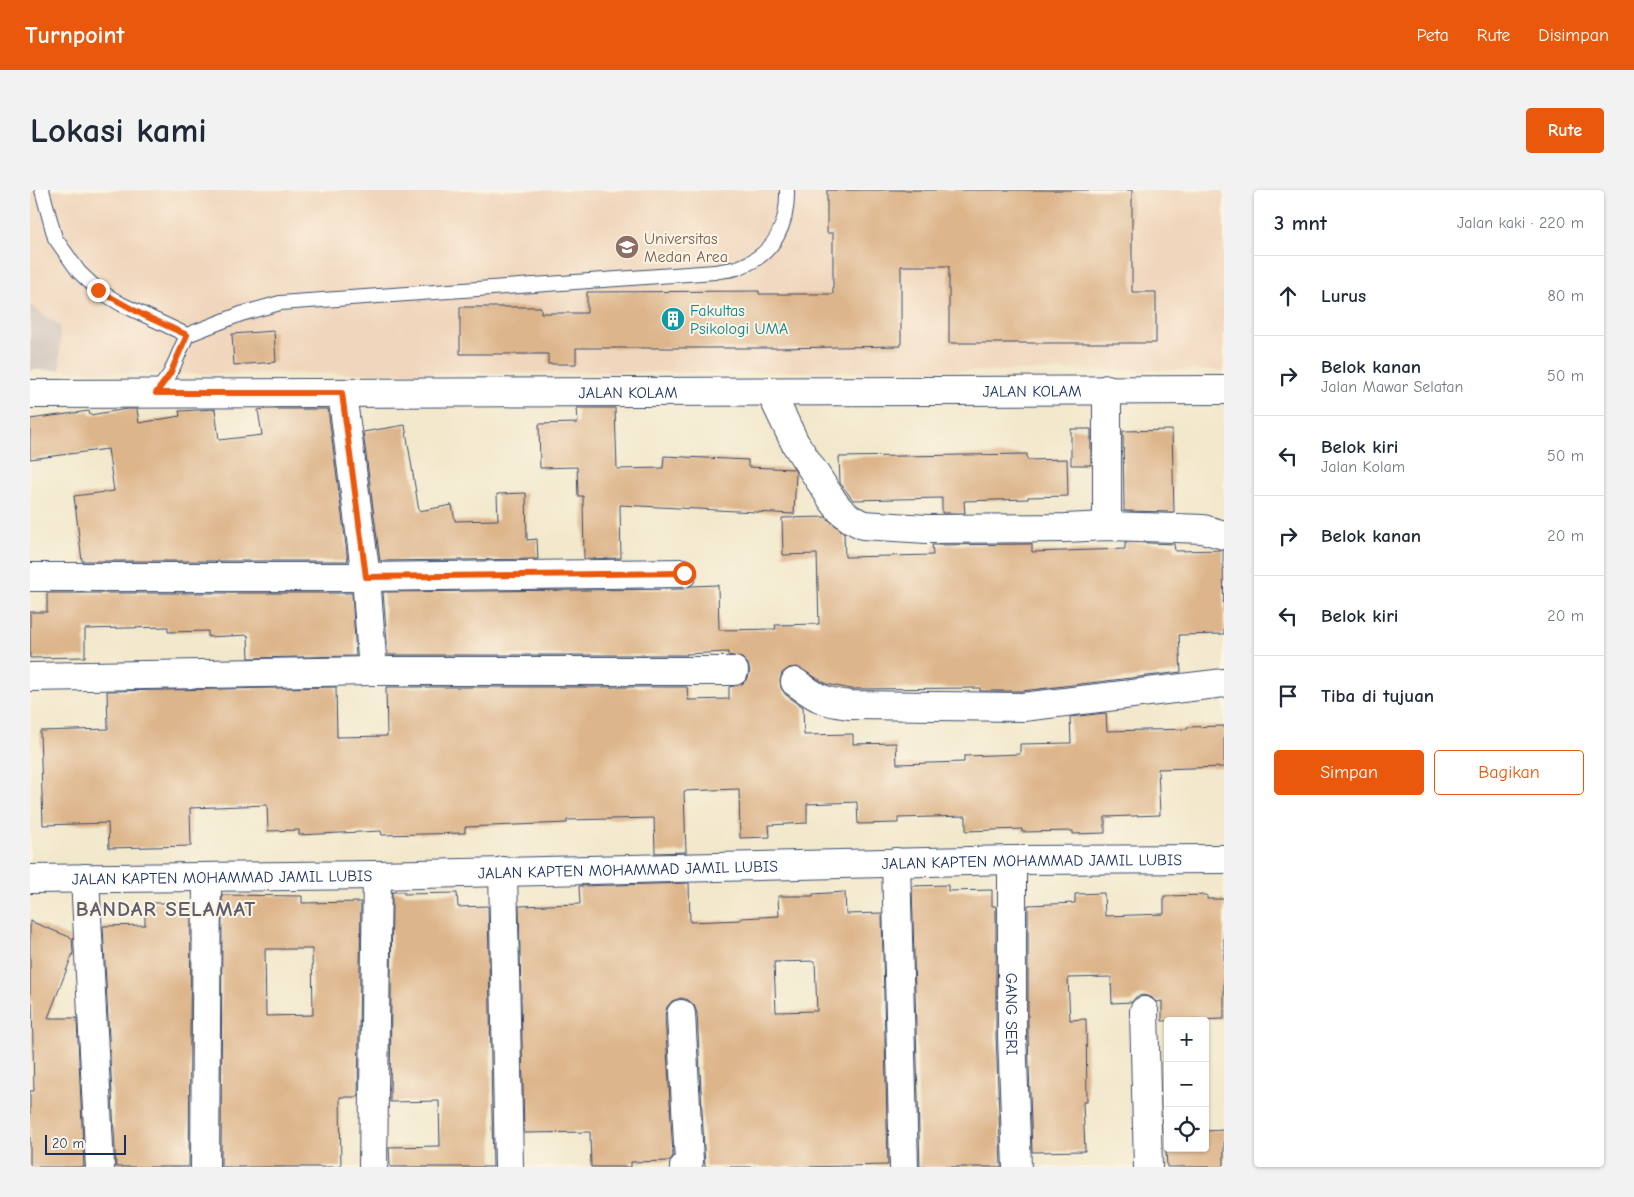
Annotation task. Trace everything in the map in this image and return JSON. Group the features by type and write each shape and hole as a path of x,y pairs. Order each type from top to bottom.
{"street":[{"path":"1107,389 1107,526"},
{"name":"JALAN KOLAM","path":"30,394 1224,390"},
{"path":"770,391 795,442 833,501 850,519 862,525 927,528 1066,528 1107,526 1203,529 1224,535"},
{"path":"342,393 366,577 373,671"},
{"path":"30,577 366,577 684,573"},
{"path":"30,677 373,671 734,671"},
{"path":"795,682 816,697 830,703 850,705 1023,707 1224,683"},
{"name":"JALAN KAPTEN MOHAMMAD JAMIL LUBIS","path":"30,880 377,875 896,862 1224,859"},
{"name":"GANG SERI","path":"1012,860 1012,1035 1017,1167"},
{"path":"896,862 904,1167"},
{"path":"503,872 509,1167"},
{"path":"373,1167 377,875"},
{"path":"205,1167 207,877"},
{"path":"85,878 100,1167"},
{"path":"1144,1011 1148,1167"},
{"path":"681,1014 689,1161 687,1166 684,1167"}],"lane":[{"path":"42,190 55,238 79,272 98,290 121,304 187,335"},
{"path":"156,393 170,374 187,335 241,314 280,303 715,272 741,267 762,255 776,240 784,222 787,190"}],"shaded area":[{"name":"Universitas Medan Area","path":"30,190 1224,190 1224,370 170,374 60,370 60,326 30,305"},
{"path":"30,305 60,326 60,370 30,370"}],"building":[{"path":"827,190 1132,190 1132,292 1156,292 1156,343 949,343 949,266 901,266 901,346 576,348 576,364 548,364 548,354 460,354 460,307 541,307 541,313 587,313 587,292 759,291 759,294 833,294 833,233 827,233"},
{"path":"274,331 276,362 234,365 232,334"},
{"path":"577,408 615,408 617,469 663,468 664,456 748,460 748,467 794,469 796,473 794,514 620,505 621,558 584,559 583,496 578,496 577,467 540,468 539,424 578,423"},
{"path":"137,409 139,423 180,416 179,411 215,409 219,440 262,435 258,410 328,409 348,561 82,561 74,496 114,491 108,449 30,459 30,419 89,411 90,415"},
{"path":"405,425 419,511 452,505 455,521 498,520 497,494 526,493 527,540 537,539 538,559 380,561 363,432"},
{"path":"1071,429 1091,429 1091,465 1071,465"},
{"path":"1172,430 1174,512 1124,511 1123,431"},
{"path":"1027,454 1027,460 1067,459 1068,496 964,501 965,513 942,513 942,498 853,500 840,483 839,457"},
{"path":"826,517 844,533 845,557 933,555 932,545 1032,544 1032,552 1125,549 1125,542 1174,544 1175,551 1223,550 1224,634 1179,635 1181,672 1022,691 980,691 980,688 851,689 827,684 797,667 789,668 782,673 780,680 781,688 786,695 803,707 804,735 853,734 853,744 896,743 897,764 964,762 964,756 1020,754 1020,744 1071,743 1070,717 1106,713 1107,731 1224,726 1224,767 1158,769 1160,815 1105,817 1105,833 1073,834 1073,831 1022,832 1022,829 966,831 966,816 898,818 898,823 858,824 857,802 807,804 807,823 769,825 770,837 740,838 739,789 684,791 686,852 655,853 654,818 567,820 567,823 465,827 465,833 382,835 381,831 299,835 299,830 268,831 267,805 190,808 191,846 109,848 108,823 43,825 40,731 108,729 107,691 336,687 337,737 387,736 386,687 687,687 688,700 729,699 729,687 742,684 748,678 750,671 748,664 742,658 728,655 728,652 687,655 388,655 383,592 683,589 691,586 718,585 719,630 776,629 775,625 819,624 817,554 783,555 782,518"},
{"path":"47,593 352,593 356,656 249,658 248,635 208,637 208,631 168,632 168,627 85,629 85,657 30,658 30,612 47,612"},
{"path":"689,883 690,922 779,916 778,896 813,896 813,894 845,892 846,914 882,913 888,1165 705,1167 697,1013 694,1005 688,1000 681,998 672,1001 667,1007 665,1015 673,1156 670,1161 631,1162 631,1167 591,1167 590,1132 524,1133 519,906 580,904 579,886","holes":["815,961 817,1011 776,1012 774,962"]},
{"path":"948,885 948,891 992,890 992,906 996,906 996,1035 1001,1167 920,1167 912,886"},
{"path":"392,892 404,892 404,894 457,893 458,907 488,906 493,1167 390,1167 389,1147 440,1146 439,1101 390,1102"},
{"path":"1104,893 1105,916 1164,914 1164,896 1207,895 1207,899 1224,899 1224,1019 1164,1017 1164,1021 1162,1021 1162,1001 1156,1002 1151,997 1143,995 1136,997 1132,1002 1112,1003 1111,977 1068,978 1070,1020 1086,1019 1087,1102 1083,1102 1085,1151 1032,1152 1028,1035 1028,905 1075,903 1075,894"},
{"path":"222,895 302,896 302,903 361,902 358,1097 340,1097 341,1167 221,1167","holes":["265,949 312,949 313,1015 266,1016"]},
{"path":"145,903 191,903 189,1167 116,1167 103,926 145,925"},
{"path":"30,921 72,938 73,953 48,1018 77,1018 84,1167 30,1167 30,1091 34,1091 32,1002 30,1001"},
{"path":"1224,1130 1224,1167 1167,1167 1166,1152 1209,1152 1209,1131"}],"place":[{"name":"Universitas Medan Area","path":"627,247"},
{"name":"Fakultas Psikologi UMA","path":"673,319"}],"district":[{"name":"BANDAR SELAMAT","path":"166,909"}],"route":[{"path":"98,290 121,304 187,335 170,374 156,393 342,393 366,577 684,573"}]}
